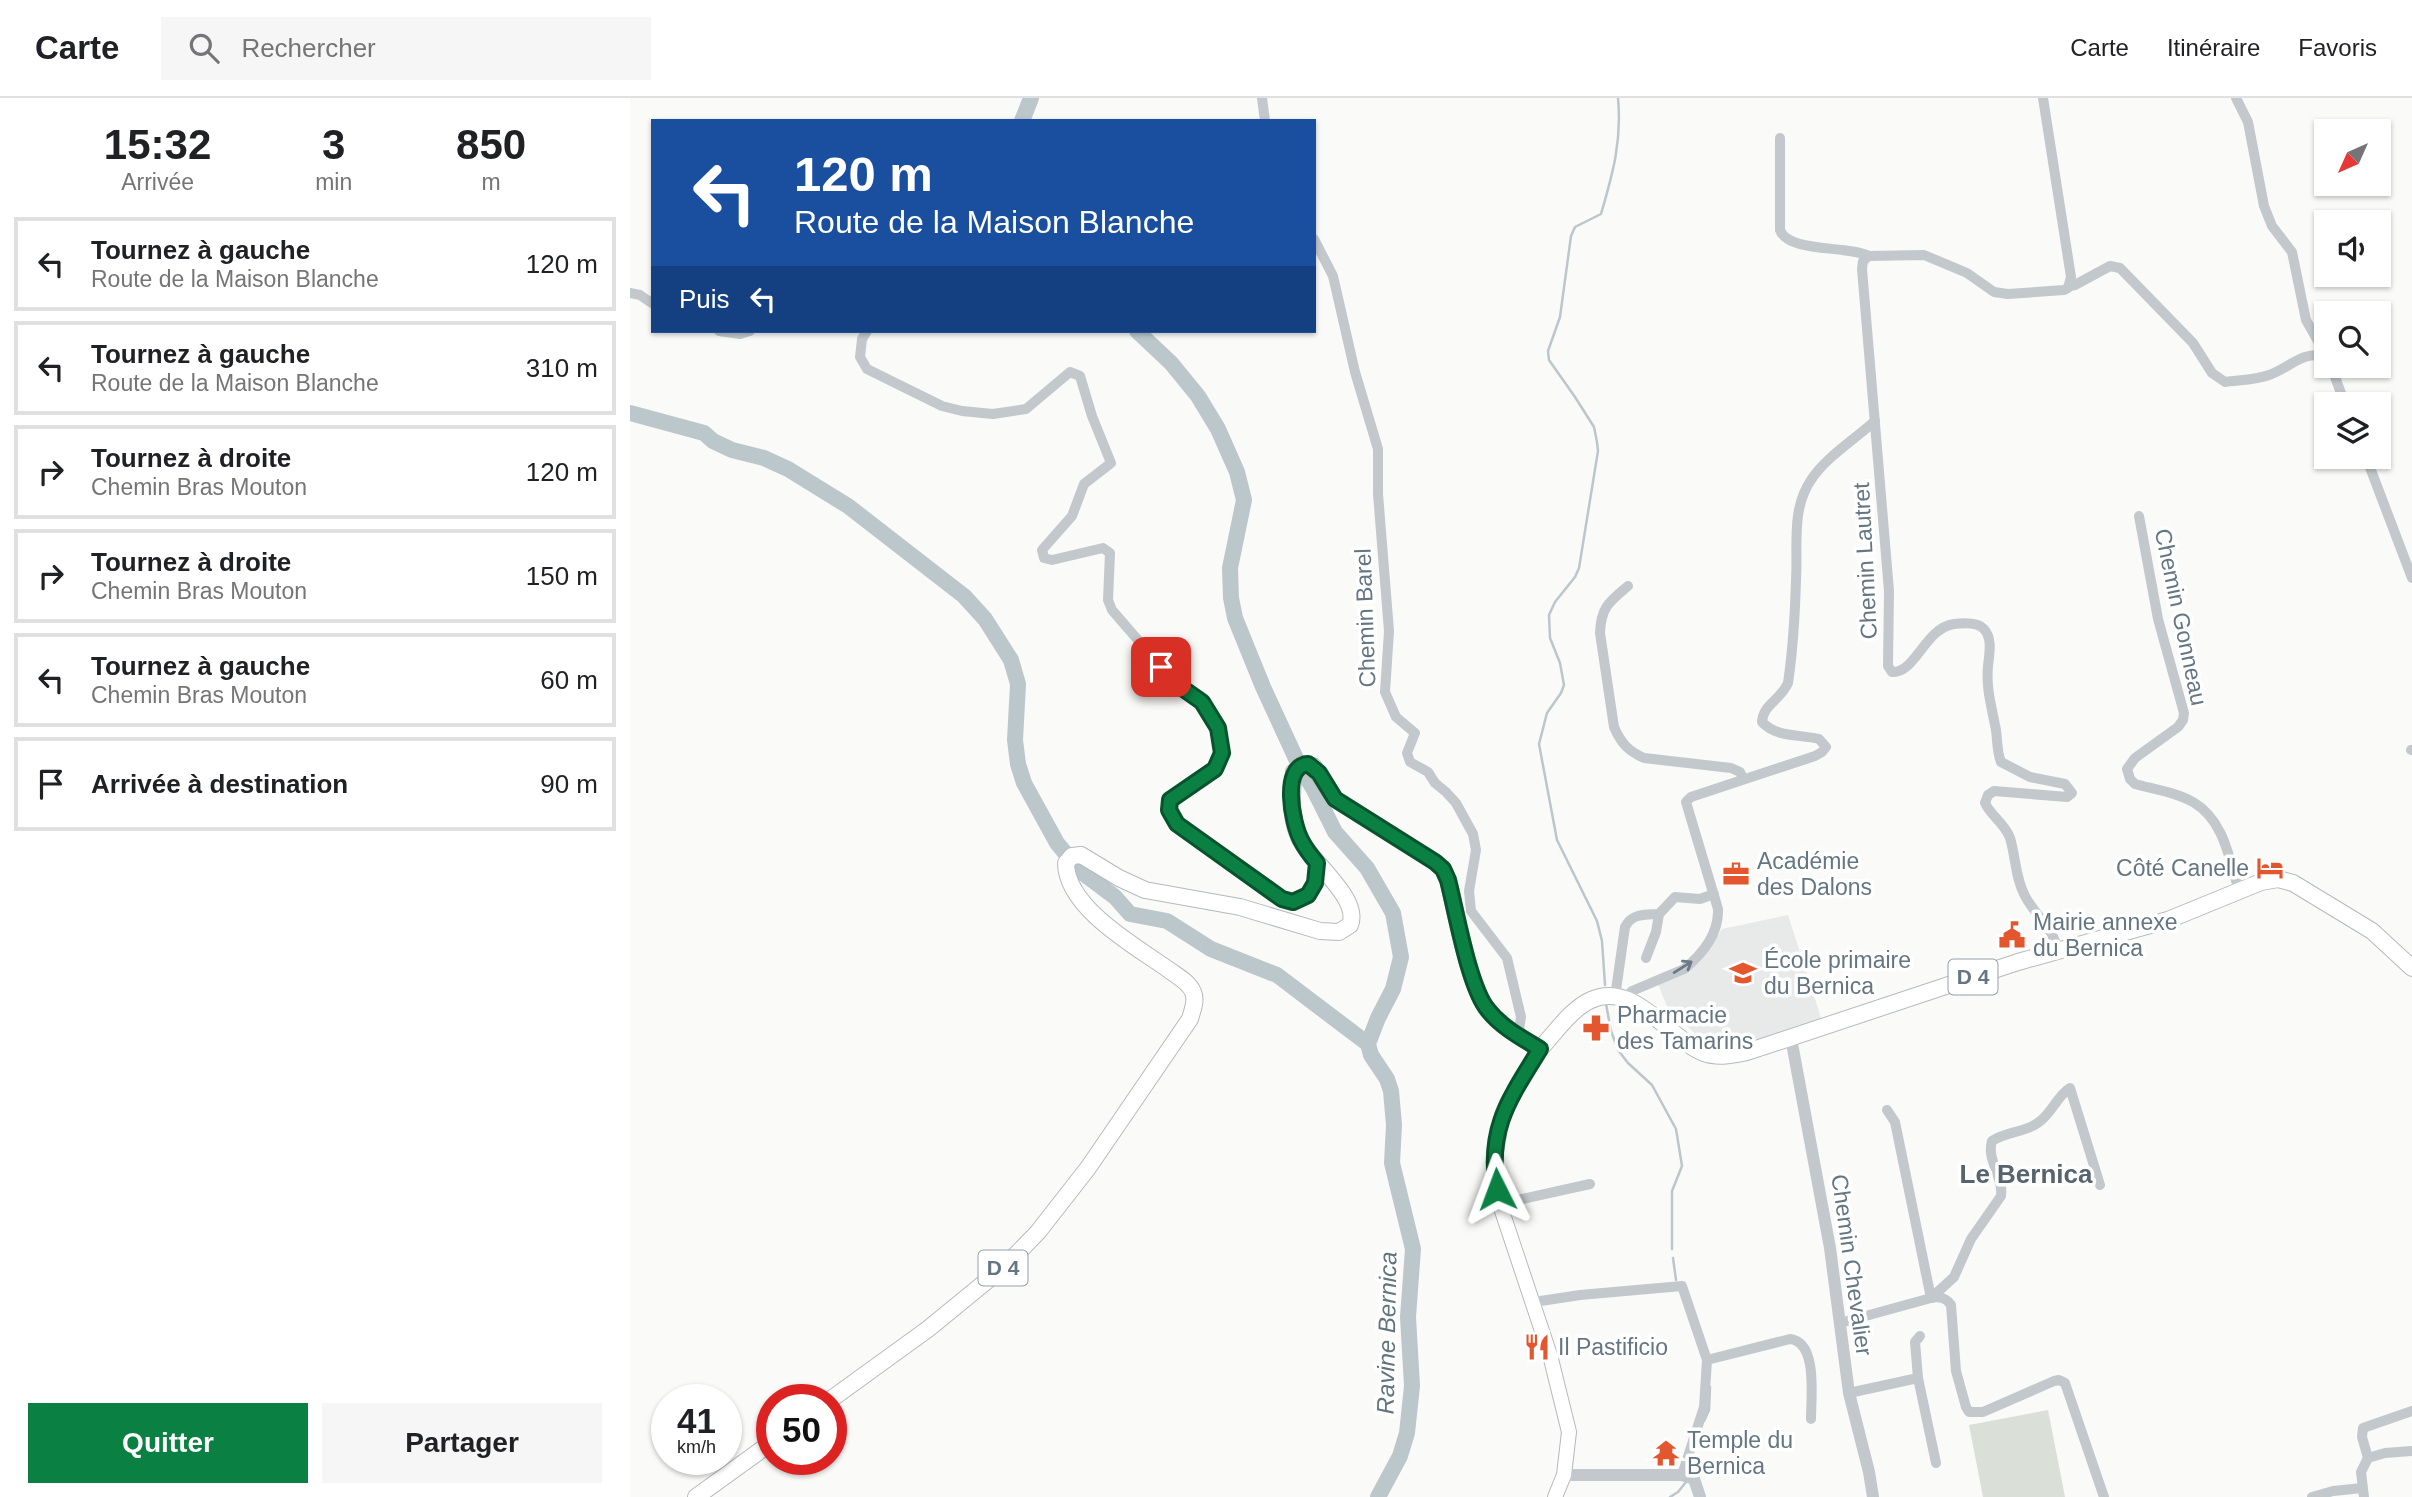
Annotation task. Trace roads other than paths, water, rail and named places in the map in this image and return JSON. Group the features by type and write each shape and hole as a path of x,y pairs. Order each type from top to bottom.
{"main road":[{"name":"D 4","path":"847,1388 928,1329 1005,1266 1038,1232 1088,1167 1190,1019 1195,996 1189,986 1111,932 1084,902 1066,873 1066,863 1072,856 1081,855 1145,890 1240,907 1320,931 1339,932 1350,925 1353,915 1351,907 1299,837 1296,826 1291,788 1294,772 1303,764 1313,766 1335,799 1443,869 1475,985 1486,1009 1518,1036 1540,1049"},
{"name":"D 4","path":"1619,998 1662,1021 1702,1052 1713,1055 1747,1052 2018,962 2168,920 2261,881 2278,880 2293,883 2372,931 2412,968"},
{"path":"1555,1497 1564,1475 1569,1432 1554,1368 1500,1204 1495,1158 1502,1115 1540,1049 1571,1015 1588,1001 1601,996 1619,998"},
{"path":"696,1497 756,1454"}],"street":[{"path":"1262,98 1265,119"},
{"path":"2043,98 2071,277 2070,286"},
{"path":"2236,98 2248,122 2264,206 2272,226 2292,251 2306,320 2314,334"},
{"path":"1780,138 1780,230 1782,236 1794,244 1846,249 1869,256 1924,254 1966,273 1994,292 2008,294 2064,290 2110,266 2120,268 2193,343 2212,373 2225,382 2271,375 2314,354"},
{"name":"Chemin Barel","path":"1316,243 1333,276 1353,363 1378,449 1378,495 1389,631 1385,692 1396,717 1415,733 1407,753 1410,762 1428,772 1435,783 1456,803 1473,834 1476,850 1469,891 1471,911 1507,958 1521,1017 1518,1036"},
{"name":"Chemin Lautret","path":"1869,256 1863,261 1862,269 1889,591 1888,666 1892,672 1897,673 1906,668 1936,630 1952,624 1983,626 1988,635 1987,690 2001,762 2030,776 2065,784 2072,793 2067,797 1994,791 1988,795 1985,803 2005,827 2010,838 2017,879 2027,900 2050,928 2059,952"},
{"path":"630,293 640,295 651,303"},
{"path":"866,333 862,339 860,356 867,369 942,406 962,411 993,414 1026,409 1070,372 1080,376 1092,416 1111,463 1084,484 1072,516 1042,550 1044,558 1052,560 1103,548 1110,553 1108,600 1112,610 1175,683 1202,702 1218,728 1222,753 1215,769 1170,800 1169,810 1177,824 1282,899 1293,902 1308,895 1315,883 1317,863"},
{"path":"1659,914 1633,917 1625,927 1618,977 1619,998 1684,969 1698,956 1718,924 1718,909 1686,802 1691,797 1815,756 1826,747 1819,739 1776,733 1768,729 1762,722 1762,714 1783,694 1788,683 1795,612 1796,532 1802,498 1812,479 1826,463 1875,421"},
{"path":"2371,469 2412,578"},
{"name":"Chemin Gonneau","path":"2139,516 2158,619 2184,713 2183,720 2135,758 2127,769 2135,784 2191,800 2210,814 2222,835 2239,891"},
{"path":"1628,586 1605,607 1600,633 1614,727 1619,739 1631,752 1644,758 1731,768 1740,772 1743,779"},
{"path":"1646,958 1656,932 1659,914 1675,897 1700,899 1713,894"},
{"name":"Chemin Chevalier","path":"1791,1038 1823,1207 1849,1393 1873,1497"},
{"path":"1931,1298 1954,1277 1972,1239 2001,1196 2002,1189 1989,1150 1992,1141 2001,1135 2024,1130 2040,1122 2070,1088 2100,1185"},
{"path":"1887,1110 1895,1122 1931,1298"},
{"path":"1500,1204 1590,1184"},
{"path":"1534,1302 1682,1286 1707,1360 1704,1407 1682,1475"},
{"path":"1840,1323 1931,1298 1943,1298 1951,1305 1956,1371 1969,1412 1983,1412 2053,1381 2065,1383 2104,1497"},
{"path":"1920,1336 1915,1342 1918,1378 1936,1463"},
{"path":"1707,1360 1790,1339 1797,1340 1804,1345 1810,1359 1811,1419"},
{"path":"1849,1393 1918,1378"},
{"path":"2312,1497 2333,1491 2363,1493 2361,1472 2368,1458 2362,1437 2363,1428 2412,1411"},
{"path":"2368,1458 2385,1453 2412,1451"},
{"path":"1564,1475 1682,1475 1694,1479 1700,1497"}],"waterway":[{"name":"Ravine Bernica","path":"1023,119 1031,98"},
{"path":"1605,985 1602,941 1597,921 1557,840 1539,744 1547,713 1564,685 1560,663 1550,638 1549,615 1579,568 1598,451 1594,427 1549,360 1548,351 1560,317 1571,236 1575,227 1601,214 1613,171 1618,143 1618,98"},
{"name":"Ravine Bernica","path":"1139,333 1171,363 1198,396 1218,429 1237,472 1244,500 1230,568 1235,618 1299,765 1335,832 1367,868 1393,913 1401,957 1393,989 1368,1044 1371,1055 1387,1079 1391,1091 1394,1125 1392,1163 1413,1249 1408,1317 1412,1386 1407,1433 1400,1456 1378,1497"},
{"path":"630,413 704,433 713,441 732,450 764,458 788,469 848,506 964,596 985,619 1011,660 1018,684 1015,740 1024,783 1057,843 1079,870 1115,897 1130,914 1167,921 1211,949 1277,975 1368,1044"},
{"path":"1606,1004 1618,1050 1652,1085 1676,1129 1682,1166 1672,1191 1672,1249"},
{"path":"1673,1258 1676,1280"},
{"path":"1704,1421 1709,1410 1710,1387"},
{"path":"1689,1469 1692,1461"},
{"path":"1670,1497 1686,1482"}],"place":[{"name":"Côté Canelle","path":"2270,868"},
{"name":"Académie des Dalons","path":"1736,874"},
{"name":"Mairie annexe du Bernica","path":"2012,935"},
{"name":"École primaire du Bernica","path":"1743,973"},
{"name":"Pharmacie des Tamarins","path":"1596,1028"},
{"name":"Il Pastificio","path":"1537,1347"},
{"name":"Temple du Bernica","path":"1666,1453"}],"district":[{"name":"Le Bernica","path":"2026,1174"}]}
